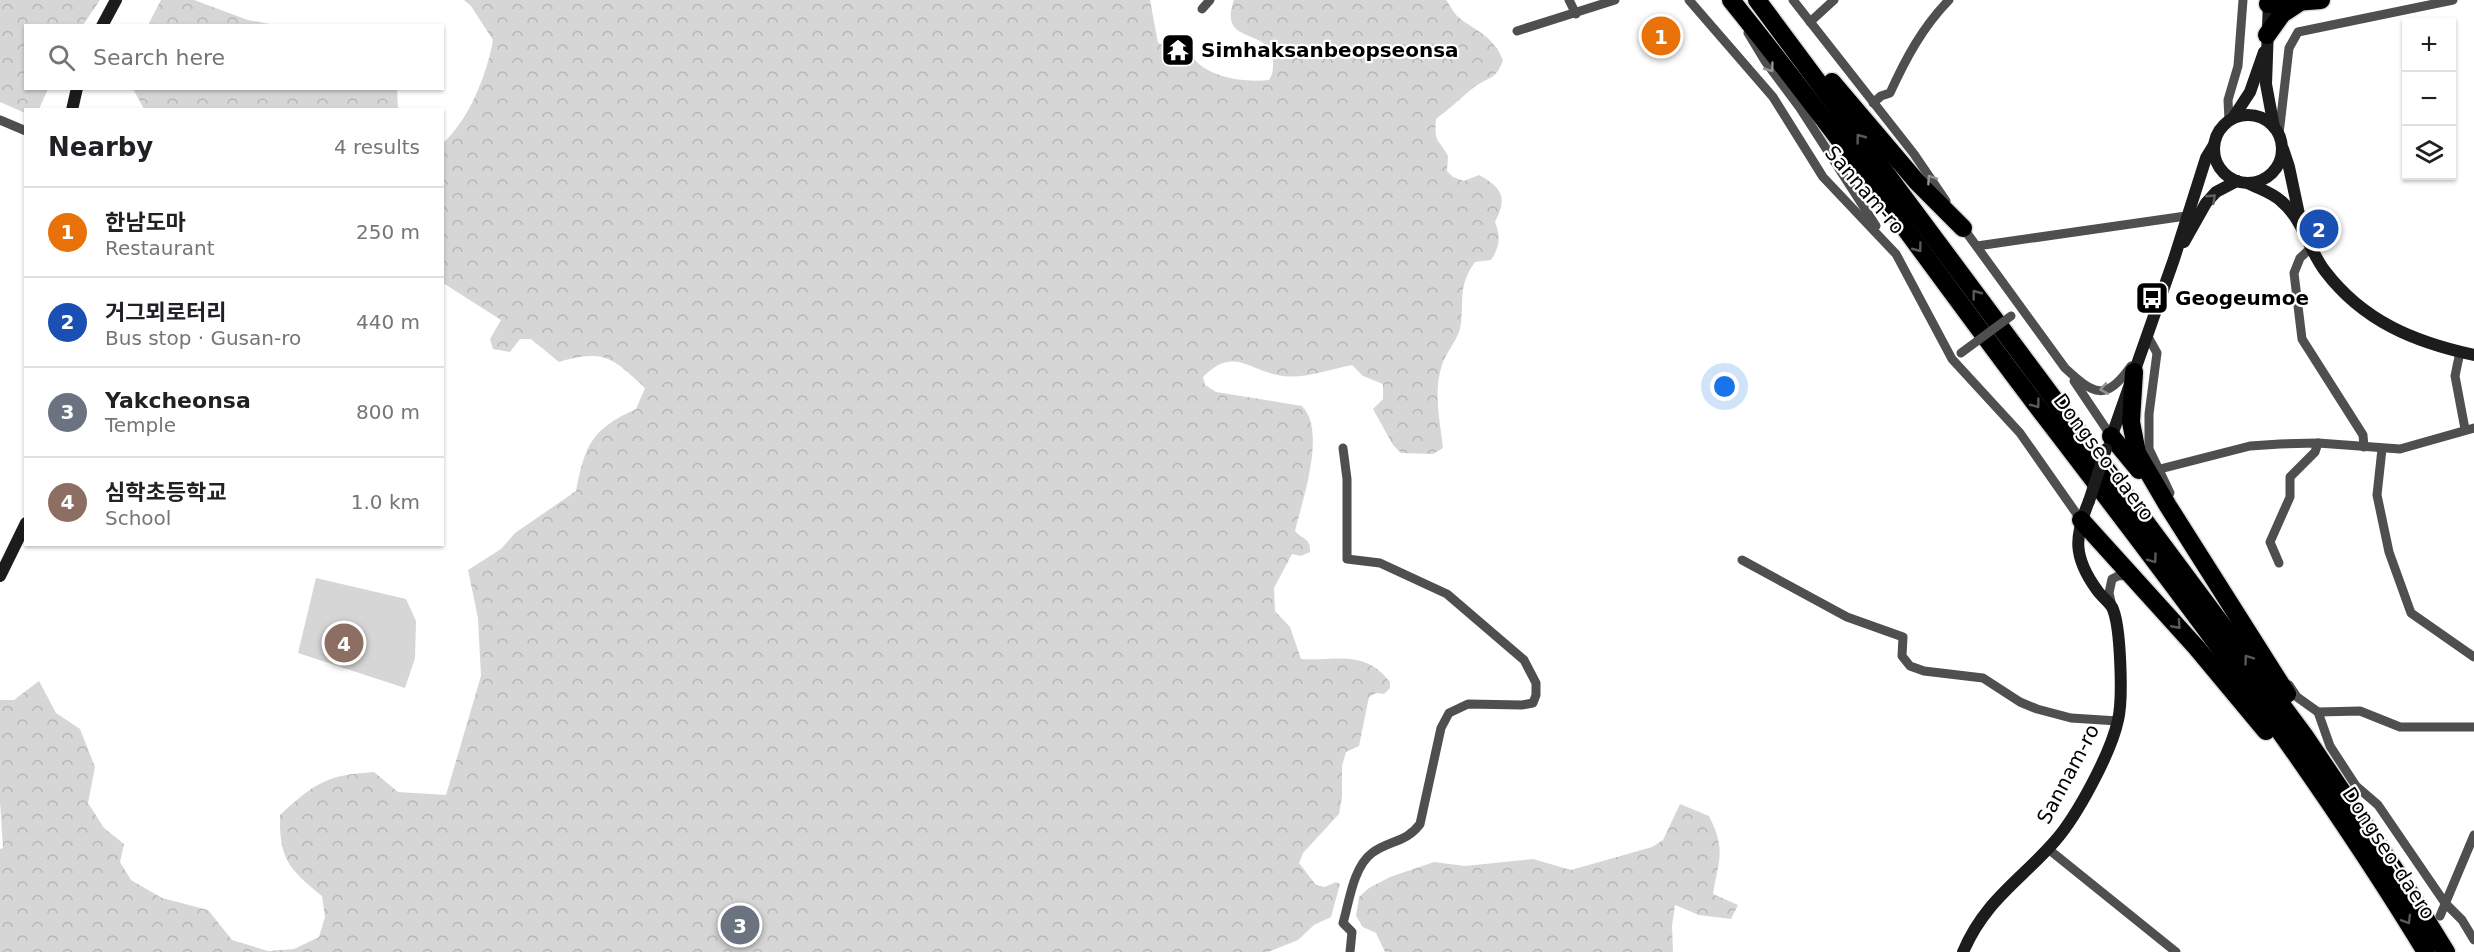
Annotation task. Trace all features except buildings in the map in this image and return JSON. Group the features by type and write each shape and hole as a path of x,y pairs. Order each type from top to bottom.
{"highway":[{"name":"Dongseo-daero","path":"1730,0 2124,518 2290,745 2446,952"},
{"name":"Dongseo-daero","path":"1757,0 2304,735 2394,884 2426,952"},
{"path":"1768,0 1894,155 1935,202 1963,228"},
{"path":"2268,2 2321,0"},
{"path":"2266,40 2282,14 2300,2"},
{"path":"2134,372 2131,422 2134,443 2168,506 2389,850 2394,884"},
{"path":"2109,443 2168,506"},
{"path":"2081,520 2133,576 2268,733 2322,810 2394,884"}],"street":[{"path":"103,24 116,0"},
{"path":"1202,9 1210,0"},
{"path":"1569,0 1576,14"},
{"path":"1516,31 1615,0"},
{"name":"Sannam-ro","path":"1689,0 1773,98 1823,177 1896,255 1952,359 2020,433 2081,520"},
{"path":"1730,0 1765,62 1800,108 1896,255"},
{"path":"1793,0 1914,154 1963,228 2065,368 2109,443"},
{"path":"1810,22 1834,0"},
{"path":"1873,103 1881,96 1890,93 1912,45 1931,18 1949,0"},
{"path":"2231,119 2228,100 2238,66 2243,0"},
{"path":"2276,130 2289,48 2298,32 2453,0"},
{"path":"2268,2 2267,94 2306,235"},
{"path":"2112,608 2096,589 2083,563 2078,547 2078,528 2174,259 2206,158 2218,133 2250,92 2266,40"},
{"path":"72,108 77,90"},
{"path":"2231,119 2255,115 2276,130"},
{"path":"0,120 24,130"},
{"path":"2214,145 2216,159 2221,170 2282,202 2306,235 2323,269 2345,296 2365,313 2384,325 2422,342 2474,355"},
{"path":"2174,259 2206,203 2216,192 2243,182 2262,180 2274,172 2281,159 2282,148"},
{"path":"1977,246 2186,216"},
{"path":"2312,247 2300,258 2294,273 2302,339 2363,435 2364,447"},
{"path":"1952,359 2011,316 2023,310"},
{"path":"2147,335 2157,353 2149,414 2149,448 2165,485 2189,528 2297,697 2318,712 2330,746 2356,786 2378,805 2445,903 2462,920 2474,940"},
{"path":"2065,368 2090,390 2108,390 2118,385 2142,349"},
{"path":"2160,469 2250,446 2318,443 2400,449 2469,428 2455,376 2460,352"},
{"path":"2279,562 2270,542 2290,497 2289,477 2315,452 2318,443"},
{"path":"1343,448 1347,479 1347,559 1380,562 1447,594 1524,660 1536,683 1533,703 1522,705 1468,704 1449,712 1441,728 1420,824 1412,835 1369,855 1360,867 1343,923 1352,932 1350,952"},
{"path":"2382,449 2377,495 2389,552 2411,613 2474,657"},
{"path":"0,576 24,527"},
{"path":"1742,560 1847,617 1903,637 1902,656 1910,666 1983,678 2020,702 2071,718 2118,721"},
{"path":"2112,608 2109,593 2112,579 2118,576 2133,576"},
{"name":"Sannam-ro","path":"1963,952 1976,926 1991,906 2048,848 2069,823 2107,751 2118,721 2121,696 2112,608"},
{"path":"2318,712 2360,711 2400,727 2474,727"},
{"path":"2440,916 2474,835"},
{"path":"2048,848 2176,952"}],"green space":[{"path":"0,0 100,0 84,24 24,24 24,90 48,90 39,108 24,108 24,113 0,102"},
{"path":"161,0 194,0 248,20 270,24 149,24"},
{"path":"464,0 1150,0 1158,43 1189,51 1203,67 1213,72 1235,79 1259,81 1269,80 1271,76 1273,62 1270,51 1264,43 1238,31 1233,24 1231,15 1234,0 1446,0 1457,16 1494,44 1503,60 1497,72 1491,78 1478,84 1436,119 1436,137 1448,156 1447,171 1453,177 1464,181 1479,175 1498,189 1502,200 1495,222 1499,242 1491,260 1475,262 1466,278 1460,329 1439,375 1438,406 1443,448 1433,454 1401,453 1393,445 1373,409 1383,399 1383,384 1363,376 1352,365 1291,377 1271,374 1233,362 1214,368 1203,377 1205,385 1216,392 1302,406 1309,417 1313,449 1307,485 1295,531 1308,542 1310,552 1301,556 1292,554 1274,588 1275,611 1290,627 1301,659 1338,658 1360,661 1380,672 1390,682 1390,688 1384,694 1376,693 1369,697 1359,746 1346,752 1342,766 1342,797 1339,814 1303,853 1299,863 1316,885 1325,887 1336,882 1340,884 1331,917 1314,925 1298,940 1268,952 0,952 0,849 3,848 0,801 0,700 14,700 39,681 56,713 80,729 95,767 88,803 104,828 124,844 120,862 131,880 162,898 208,910 232,940 268,951 294,949 319,937 325,917 322,896 301,878 284,853 280,815 312,788 332,778 358,773 374,772 398,792 446,795 481,676 478,618 468,570 501,549 515,533 576,491 583,461 593,440 609,424 636,409 645,388 624,369 606,358 587,356 559,362 531,339 520,339 510,352 493,349 490,339 501,320 444,284 444,142 469,109 486,67 493,40 471,6"},
{"path":"134,90 397,90 398,108 143,108"},
{"path":"316,578 406,599 416,621 415,658 405,688 298,653"},
{"path":"1680,804 1709,816 1718,837 1720,854 1713,894 1738,905 1731,919 1699,915 1675,905 1672,926 1673,952 1385,952 1376,933 1363,927 1356,916 1359,897 1369,888 1390,877 1434,862 1465,866 1533,859 1571,870 1652,847 1663,840"}],"place":[{"name":"한남도마","path":"1661,36"},
{"name":"Simhaksanbeopseonsa","path":"1178,50"},
{"name":"거그뫼로터리","path":"2319,229"},
{"name":"Geogeumoe","path":"2152,298"},
{"name":"심학초등학교","path":"344,643"},
{"name":"Yakcheonsa","path":"740,925"}]}
